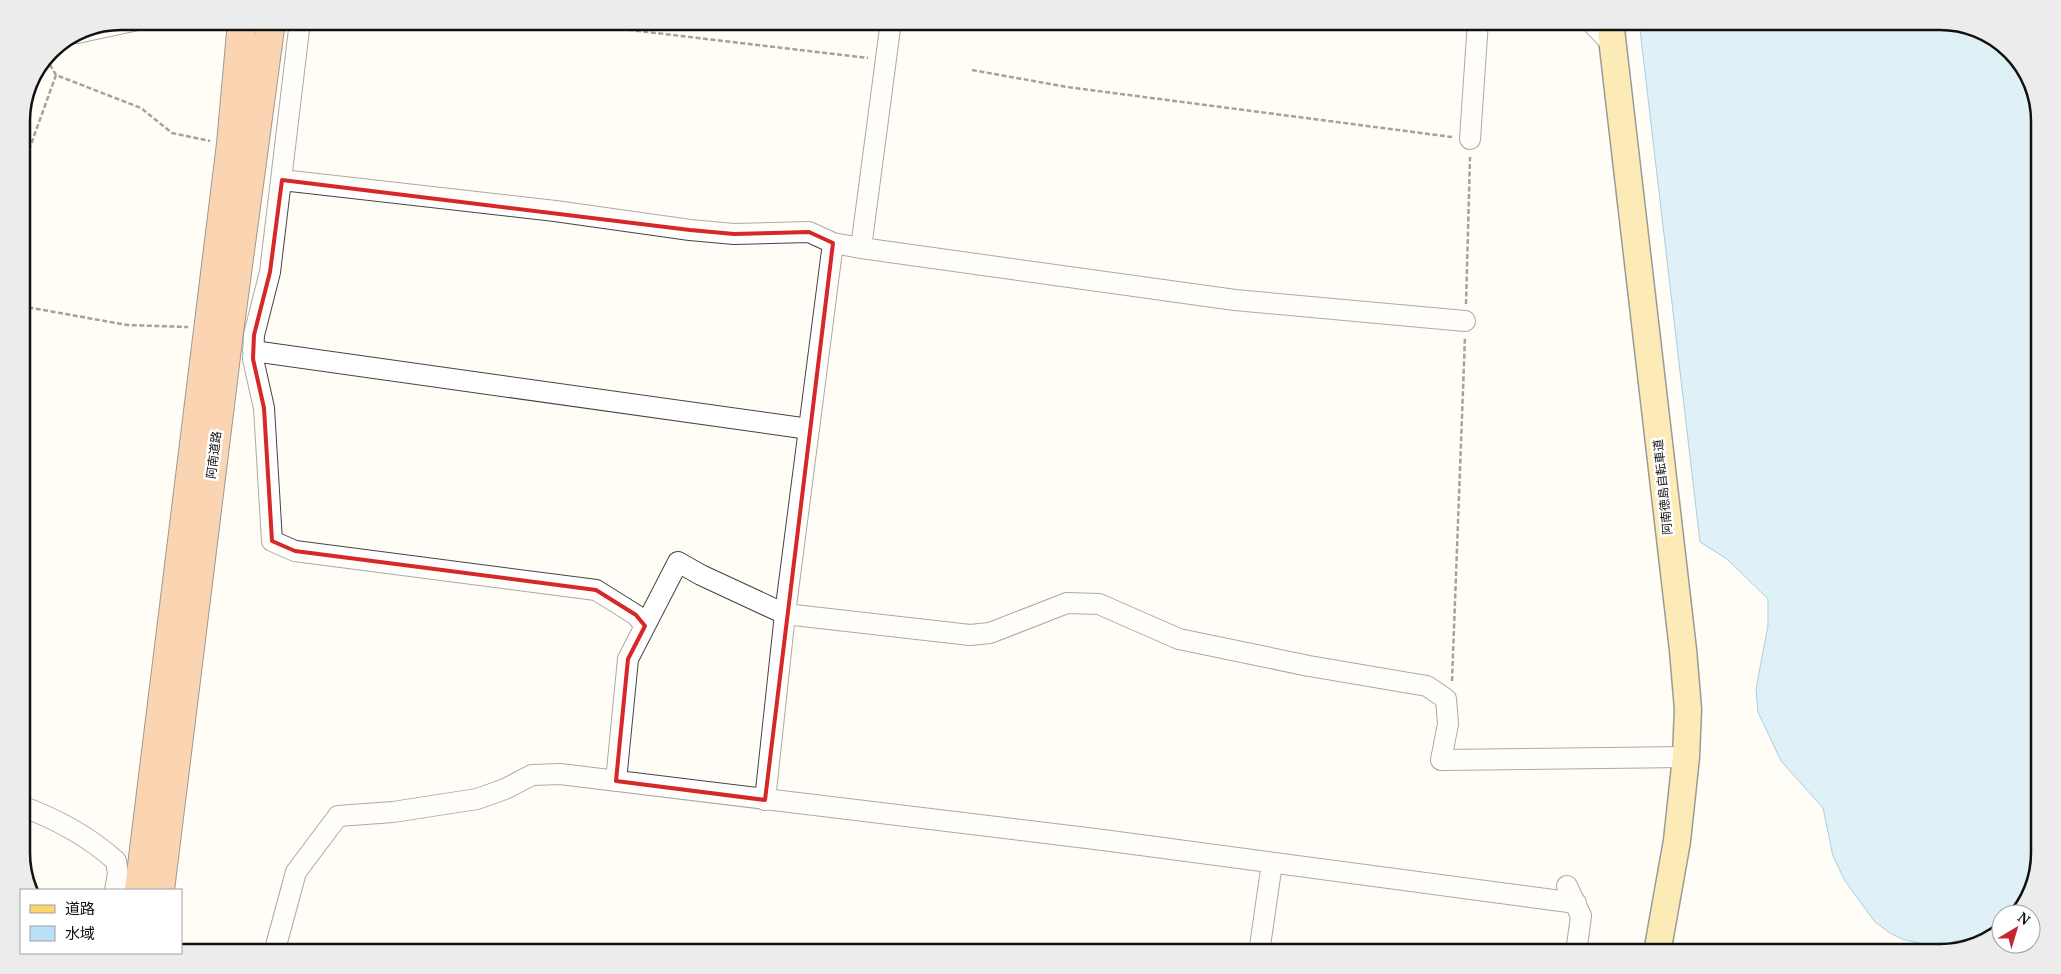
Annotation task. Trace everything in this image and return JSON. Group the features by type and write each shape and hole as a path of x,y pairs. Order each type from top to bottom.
{"highway":[{"name":"阿南道路","path":"140,889 236,336 231,144 241,30"},
{"name":"阿南道路","path":"160,889 236,336 270,30"}],"main road":[{"name":"阿南徳島自転車道","path":"1611,33 1683,650 1688,710 1686,757 1677,841 1660,944"}],"street":[{"path":"236,336 270,272 299,30"},
{"path":"861,248 890,30"},
{"path":"1470,139 1477,30"},
{"path":"282,180 555,211 690,230 734,234 809,232 833,243 861,248 1235,300 1465,321"},
{"path":"765,800 785,614 833,243"},
{"path":"236,336 809,429"},
{"path":"236,336 253,359 264,408 272,541 295,551 596,590 636,615 645,626"},
{"path":"616,781 628,659 678,562 701,576 785,614 970,635 990,633 1067,603 1099,604 1179,639 1309,666 1427,686 1446,699 1448,724 1441,760 1686,757"},
{"path":"276,944 296,872 338,816 393,812 476,799 505,789 532,775 560,774 1272,862 1572,894 1581,916 1577,944"},
{"path":"30,809 51,816 97,844 116,861 118,874 115,889"},
{"path":"1260,944 1272,862"}],"path":[{"path":"630,30 876,59"},
{"path":"50,65 56,75 141,108 172,133 231,144"},
{"path":"972,70 1067,87 1470,139 1452,689 1446,699"},
{"path":"30,147 56,75"},
{"path":"30,307 128,325 236,336"}],"highlighted area":[{"path":"282,180 690,230 734,234 809,232 833,243 765,800 616,781 628,659 645,626 636,615 596,590 295,551 272,541 264,408 253,359 254,335 270,272"}],"water":[{"path":"1640,30 1940,30 1975,37 1995,49 2012,66 2024,86 2031,115 2031,853 2028,876 2015,904 1991,904 1990,929 1969,939 1956,942 1957,940 1950,943 1923,944 1902,939 1875,922 1845,881 1833,856 1823,808 1781,761 1758,712 1756,689 1768,625 1768,599 1727,559 1700,542"}]}
